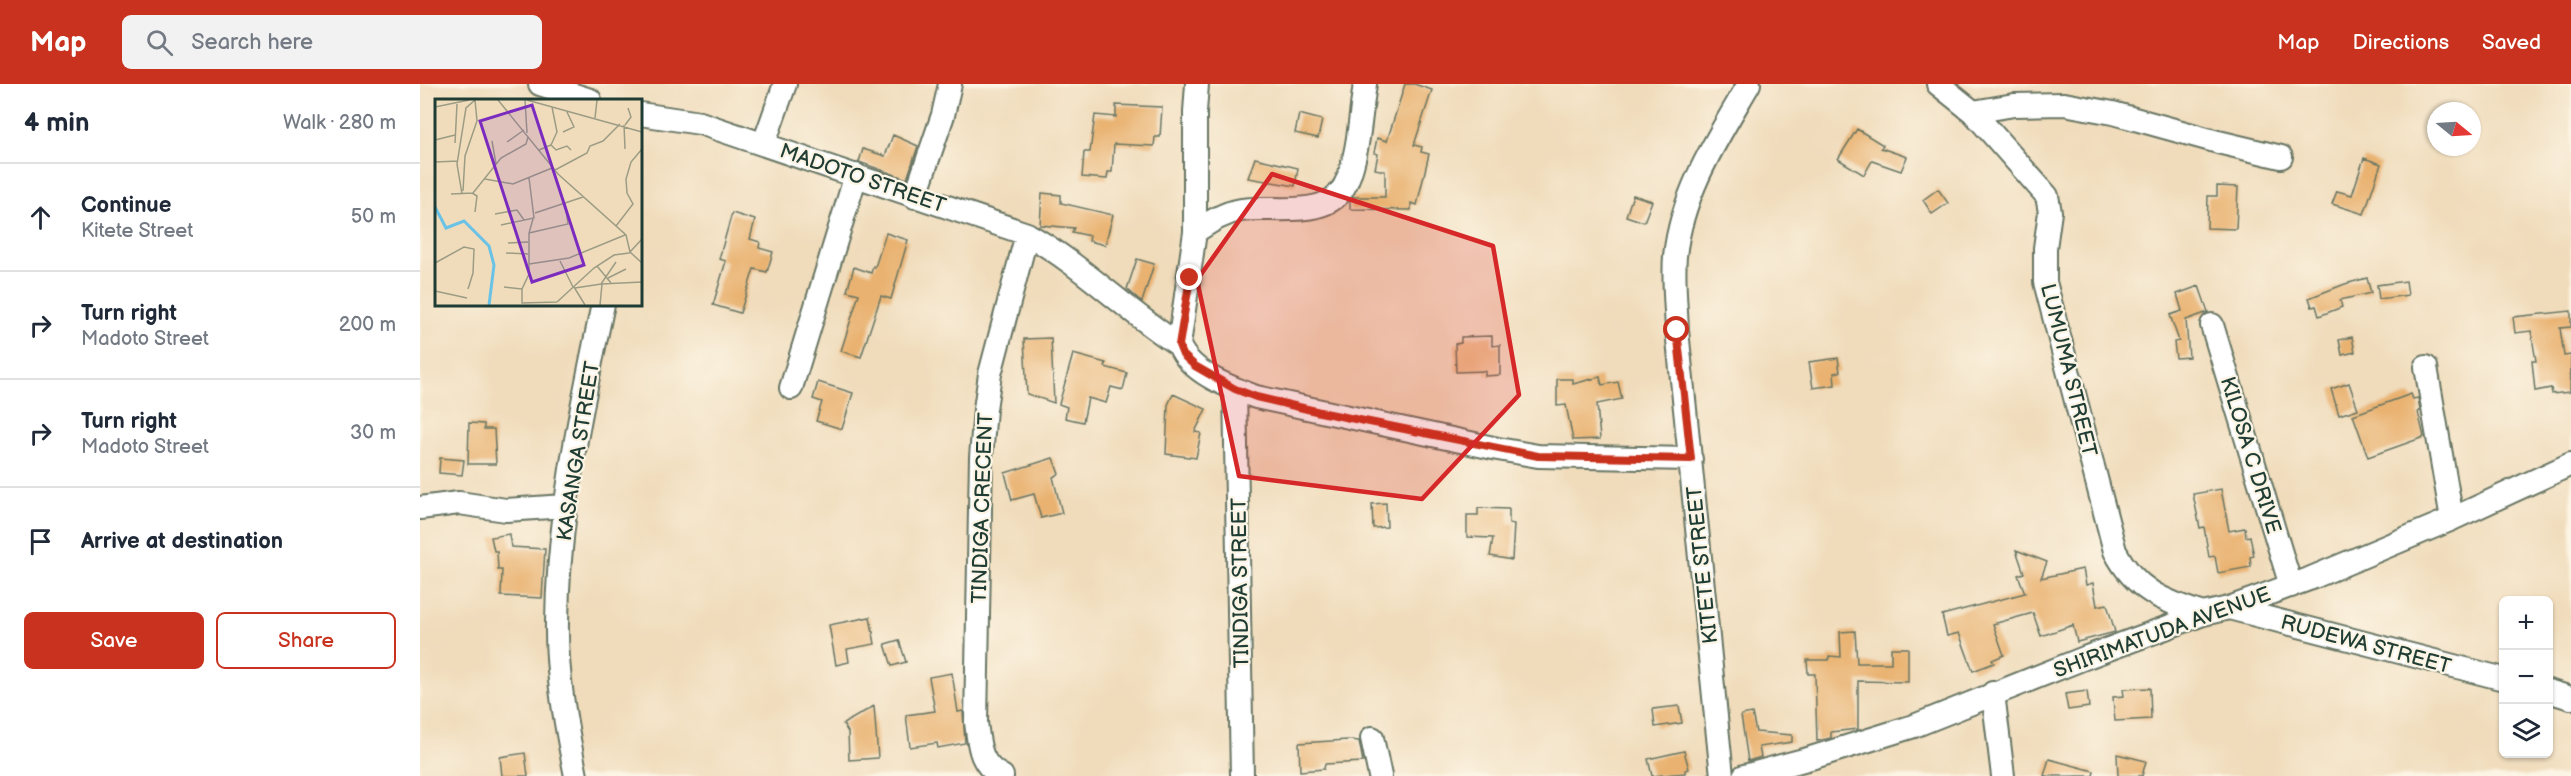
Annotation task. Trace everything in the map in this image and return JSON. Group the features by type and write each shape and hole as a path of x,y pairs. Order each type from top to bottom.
{"street":[{"path":"540,84 587,99"},
{"path":"764,143 785,84"},
{"path":"915,197 943,116 950,84"},
{"path":"1197,84 1195,232 1179,345 1183,355 1195,366 1235,389 1256,397 1538,456 1691,459"},
{"path":"1195,232 1218,216 1239,211 1267,208 1310,209 1332,201 1345,186 1353,162 1365,84"},
{"name":"KITETE STREET","path":"1722,776 1677,330 1675,259 1679,232 1692,187 1749,84"},
{"name":"LUMUMA STREET","path":"1938,84 1973,112 2047,196 2050,212 2045,248 2045,282 2115,551 2124,569 2140,585 2166,602 2203,614"},
{"path":"1973,112 2014,105 2064,104 2113,113 2281,157"},
{"name":"MADOTO STREET","path":"642,120 700,123 1027,234 1058,252 1152,328 1179,345"},
{"path":"791,388 856,175"},
{"name":"TINDIGA CRECENT","path":"1002,776 992,771 980,754 976,722 981,457 990,374 1027,234"},
{"name":"KASANGA STREET","path":"576,776 560,674 556,622 565,506 603,306"},
{"name":"KILOSA C DRIVE","path":"2212,325 2291,586"},
{"path":"2427,367 2452,519"},
{"name":"TINDIGA STREET","path":"1235,389 1242,776"},
{"name":"SHIRIMATUDA AVENUE","path":"1744,776 1914,726 1993,693 2203,614 2229,608 2291,586 2452,519 2571,464"},
{"path":"420,508 459,503 506,510 565,506"},
{"name":"RUDEWA STREET","path":"2229,608 2499,678"},
{"path":"1993,693 2003,776"},
{"path":"2553,693 2571,698"},
{"path":"1372,738 1380,776"}],"highlighted area":[{"path":"1272,174 1493,246 1519,395 1422,499 1239,476 1197,280"}],"building":[{"path":"1405,84 1414,84 1432,90 1414,145 1422,147 1421,152 1429,154 1417,205 1411,203 1411,210 1350,209 1350,201 1353,197 1385,197 1385,171 1375,169 1378,154 1374,153 1377,138 1387,141"},
{"path":"1116,105 1162,107 1160,137 1155,137 1154,146 1114,144 1112,172 1108,172 1107,179 1082,177 1084,152 1090,152 1095,115 1116,117"},
{"path":"1299,114 1322,120 1318,138 1295,133"},
{"path":"1857,129 1883,145 1881,148 1907,157 1901,171 1872,161 1864,175 1838,159"},
{"path":"893,135 918,146 907,179 859,162 863,149 885,156"},
{"path":"1255,158 1298,168 1295,186 1248,178"},
{"path":"2364,158 2381,164 2364,214 2332,204 2337,191 2352,195"},
{"path":"2217,186 2238,187 2236,229 2207,228 2208,196 2217,196"},
{"path":"1938,189 1948,203 1932,214 1923,200"},
{"path":"1042,193 1061,195 1061,203 1113,215 1105,245 1089,241 1090,236 1072,232 1074,228 1040,225"},
{"path":"1633,195 1652,201 1644,222 1626,216"},
{"path":"732,213 755,220 750,239 760,242 759,248 773,252 767,272 754,269 740,313 713,305 726,261 719,259"},
{"path":"886,233 908,240 891,299 881,296 861,357 841,351 859,294 847,291 854,267 871,273"},
{"path":"1137,259 1154,264 1142,302 1127,289"},
{"path":"2367,278 2371,293 2340,300 2342,307 2319,316 2316,306 2312,307 2309,298"},
{"path":"2406,281 2408,295 2379,299 2377,285"},
{"path":"2199,286 2208,312 2186,320 2189,357 2176,358 2174,342 2179,341 2170,315 2182,311 2177,294"},
{"path":"2571,311 2571,327 2560,328 2564,356 2571,355 2570,392 2552,394 2551,388 2535,391 2532,361 2536,361 2531,331 2515,333 2513,317"},
{"path":"1492,336 1492,346 1500,345 1500,375 1485,376 1485,371 1456,372 1455,344 1461,343 1461,337"},
{"path":"2352,337 2355,352 2342,355 2339,340"},
{"path":"1051,338 1054,403 1027,394 1024,339"},
{"path":"1073,354 1106,363 1105,367 1127,373 1123,390 1111,387 1106,403 1088,398 1083,422 1065,418 1067,407 1059,404"},
{"path":"1838,358 1840,372 1834,373 1835,385 1813,388 1809,362"},
{"path":"1600,377 1602,385 1618,382 1622,399 1597,404 1600,439 1573,440 1566,405 1557,406 1557,379 1573,379 1573,384"},
{"path":"818,382 853,393 842,429 816,421 822,402 813,399"},
{"path":"2349,383 2358,409 2339,415 2331,389"},
{"path":"1173,394 1206,409 1195,432 1201,433 1196,458 1166,454 1168,405"},
{"path":"2411,394 2413,399 2418,398 2420,411 2418,412 2424,437 2368,457 2353,415"},
{"path":"469,423 484,424 484,429 494,429 496,464 468,464"},
{"path":"440,458 464,460 462,475 439,473"},
{"path":"1053,458 1059,474 1053,477 1062,513 1041,518 1034,494 1012,500 1005,473"},
{"path":"2221,489 2229,531 2245,528 2246,537 2250,536 2254,556 2250,557 2251,567 2218,573 2215,556 2209,557 2204,527 2200,528 2193,494"},
{"path":"1386,503 1387,527 1373,528 1372,504"},
{"path":"1478,508 1509,509 1509,523 1514,524 1512,560 1490,556 1493,538 1467,537 1467,515 1478,515"},
{"path":"509,534 511,547 545,549 542,598 501,596 502,570 498,570 497,551 494,551 491,537"},
{"path":"2016,550 2047,562 2041,578 2083,569 2086,585 2093,583 2097,606 2107,604 2115,632 2077,642 2073,625 2041,636 2033,613 1993,624 2004,655 1992,660 1994,663 1973,671 1959,633 1947,636 1942,615 2025,593 2018,575 2024,573"},
{"path":"870,617 875,644 847,649 849,662 836,665 829,625"},
{"path":"1855,631 1857,663 1891,663 1891,648 1908,648 1908,682 1858,681 1858,729 1831,732 1831,738 1817,741 1815,674 1808,674 1807,660 1829,660 1829,656 1841,657 1840,632"},
{"path":"899,640 906,662 892,666 885,644"},
{"path":"952,673 958,712 963,711 965,743 938,748 937,743 910,747 906,715 935,711 929,677"},
{"path":"2150,688 2151,719 2115,721 2113,697 2124,696 2123,689"},
{"path":"2087,691 2089,707 2068,710 2065,694"},
{"path":"874,706 878,758 849,760 848,732 843,724"},
{"path":"1679,706 1682,723 1655,727 1653,709"},
{"path":"1752,713 1756,732 1792,735 1792,742 1759,747 1761,757 1748,761 1741,715"},
{"path":"1359,741 1363,762 1325,764 1324,769 1300,771 1299,743"},
{"path":"1684,751 1689,769 1685,770 1685,773 1652,776 1648,759"},
{"path":"525,753 528,776 502,776 500,757"},
{"path":"2117,754 2146,761 2142,776 2118,776"},
{"path":"2049,759 2094,771 2093,776 2044,776"}],"route":[{"path":"1190,278 1179,345 1183,355 1195,366 1221,382 1256,397 1320,412 1538,456 1691,459 1677,330"}]}
